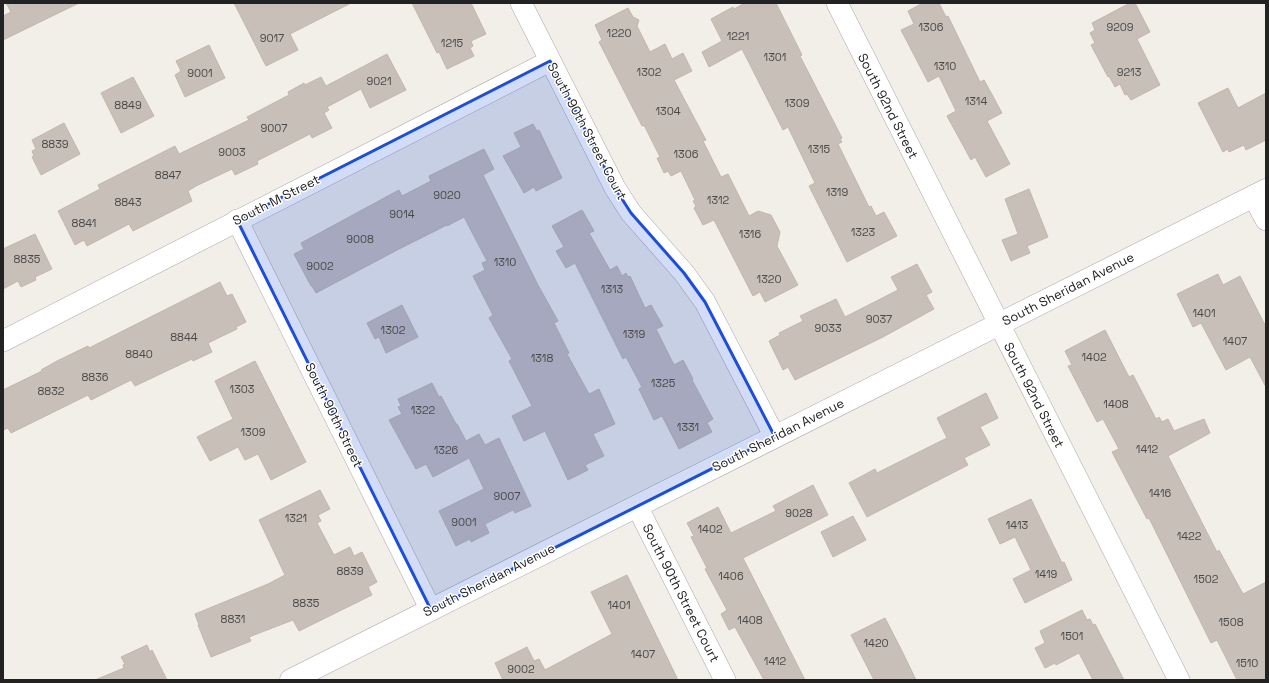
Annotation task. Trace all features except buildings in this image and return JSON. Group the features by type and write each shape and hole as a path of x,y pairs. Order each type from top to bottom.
{"street":[{"name":"South 90th Street Court","path":"521,3 615,188 632,213 684,273 705,302 775,437"},
{"name":"South 92nd Street","path":"837,3 1179,680"},
{"name":"South M Street","path":"3,341 550,61"},
{"name":"South Sheridan Avenue","path":"291,680 1260,193"},
{"path":"1260,193 1266,220"},
{"name":"South 90th Street","path":"237,220 431,610"},
{"name":"South 90th Street Court","path":"637,506 725,680"}],"highlighted area":[{"path":"550,61 615,188 631,213 684,273 705,302 775,437 431,610 237,220"}]}
